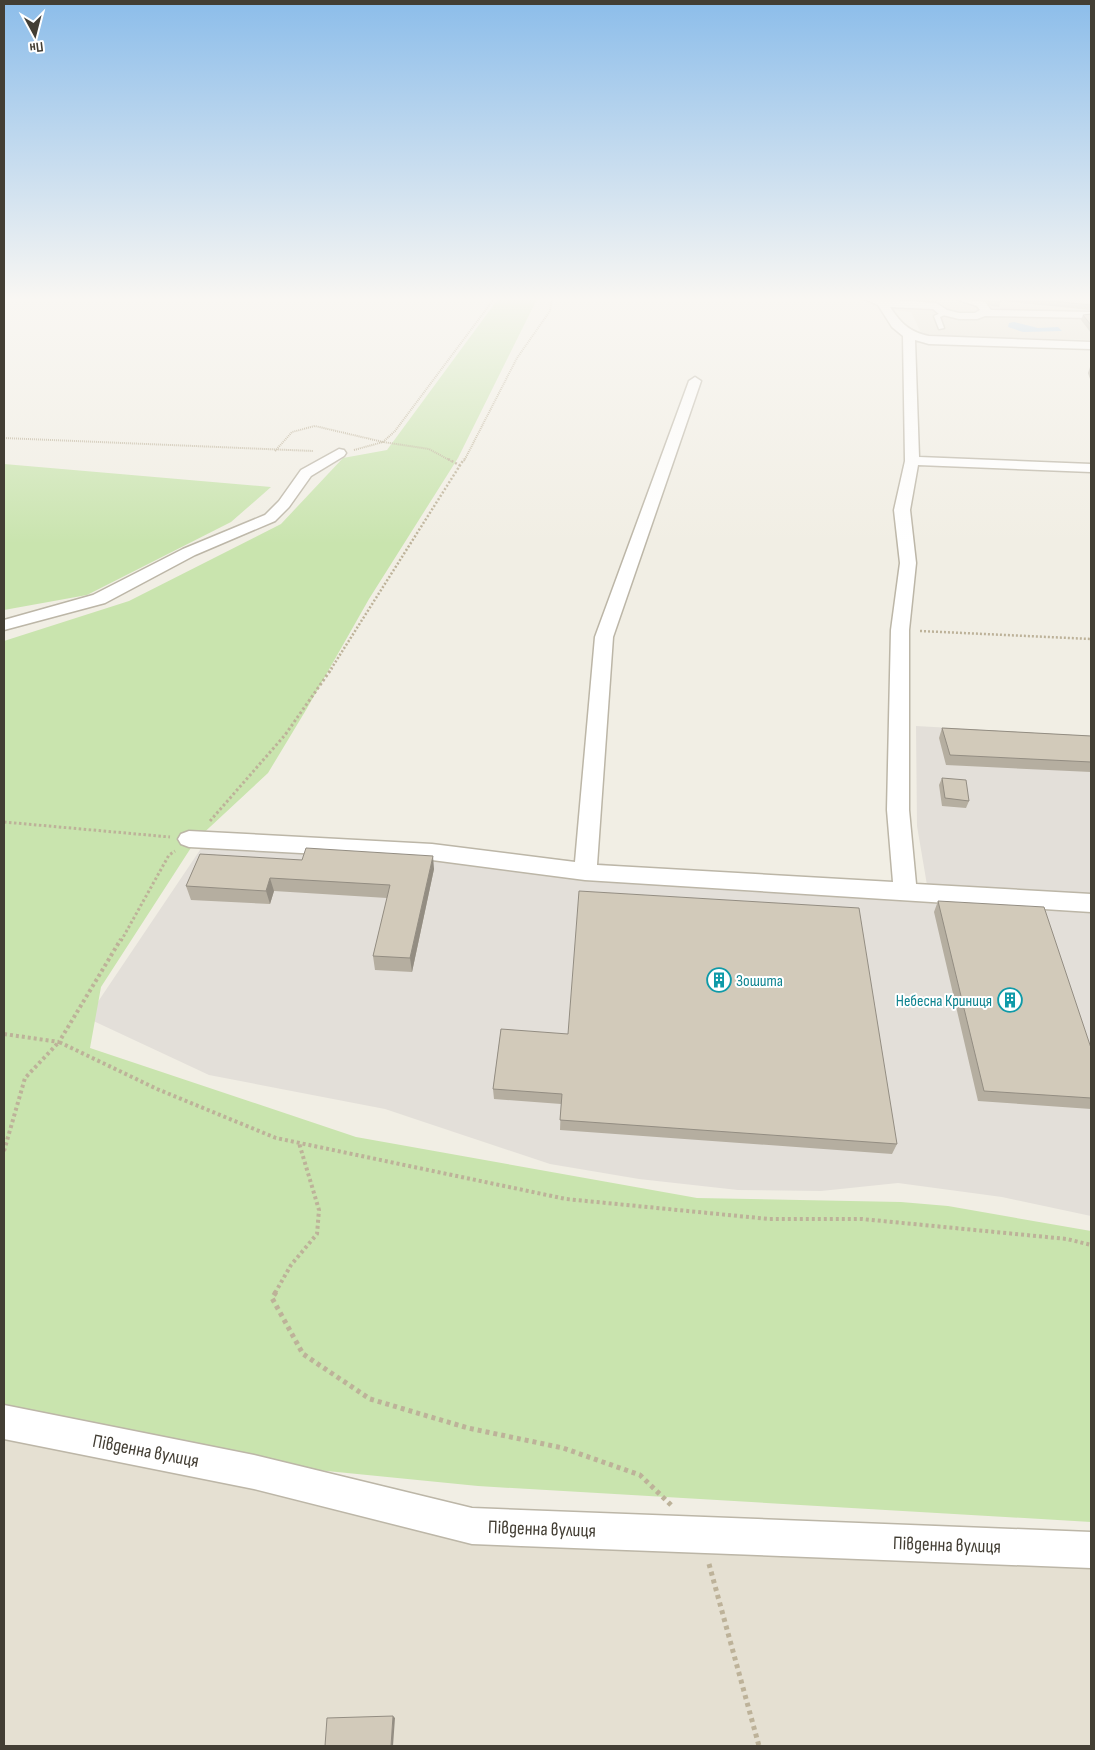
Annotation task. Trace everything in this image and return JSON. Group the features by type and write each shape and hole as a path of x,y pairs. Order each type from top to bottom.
{"street":[{"path":"905,891 898,810 900,630 908,563 902,510 912,461 910,381"},
{"path":"585,872 604,637 695,382"},
{"path":"4,625 68,609 98,599 189,552 270,518 284,504 306,473 339,453"},
{"path":"912,461 1091,468"},
{"path":"189,839 432,852 585,872 1091,902"},
{"name":"Південна вулиця","path":"4,1422 254,1472 472,1526 1091,1550"}],"path":[{"path":"4,438 339,453 383,442 395,432 433,381"},
{"path":"4,1151 25,1078 59,1042 136,916 169,855 215,817 285,735 340,656 460,466 505,381"},
{"path":"275,451 292,432 315,426 383,442 428,449 460,466"},
{"path":"900,630 1091,639"},
{"path":"4,822 189,839"},
{"path":"4,1034 59,1042 157,1090 276,1138 566,1199 769,1219 862,1219 1067,1239 1091,1246"},
{"path":"299,1143 319,1210 317,1234 291,1264 272,1298 304,1354 370,1399 468,1428 563,1448 640,1475 701,1534 759,1746"}],"shaded area":[{"path":"916,726 1091,736 1091,1216 1002,1197 898,1183 821,1191 738,1190 639,1179 550,1164 385,1109 209,1075 87,1018 202,847 291,853 439,858 448,847 618,865 927,885 917,826"},
{"path":"4,1422 472,1526 1091,1550 1091,1746 4,1746"}],"green space":[{"path":"438,381 496,381 458,458 369,599 268,773 196,840 101,987 90,1048 356,1137 697,1198 901,1202 948,1206 1091,1231 1091,1522 478,1486 4,1439 4,641 129,601 281,524 343,458 387,450"},
{"path":"4,464 271,487 231,522 87,595 4,610"}],"building":[{"path":"942,728 1091,736 1091,762 950,755"},
{"path":"942,778 966,780 969,801 945,798"},
{"path":"306,848 433,856 410,958 373,956 390,885 270,878 266,891 186,886 200,854 302,860"},
{"name":"Зошита","path":"579,891 859,908 897,1144 560,1120 562,1094 493,1089 501,1029 568,1034"},
{"name":"Небесна Криниця","path":"938,901 1044,907 1091,1048 1091,1098 984,1091"},
{"path":"393,1716 391,1746 325,1746 327,1718"}],"place":[{"name":"Зошита","path":"719,980"},
{"name":"Небесна Криниця","path":"1010,1000"}]}
